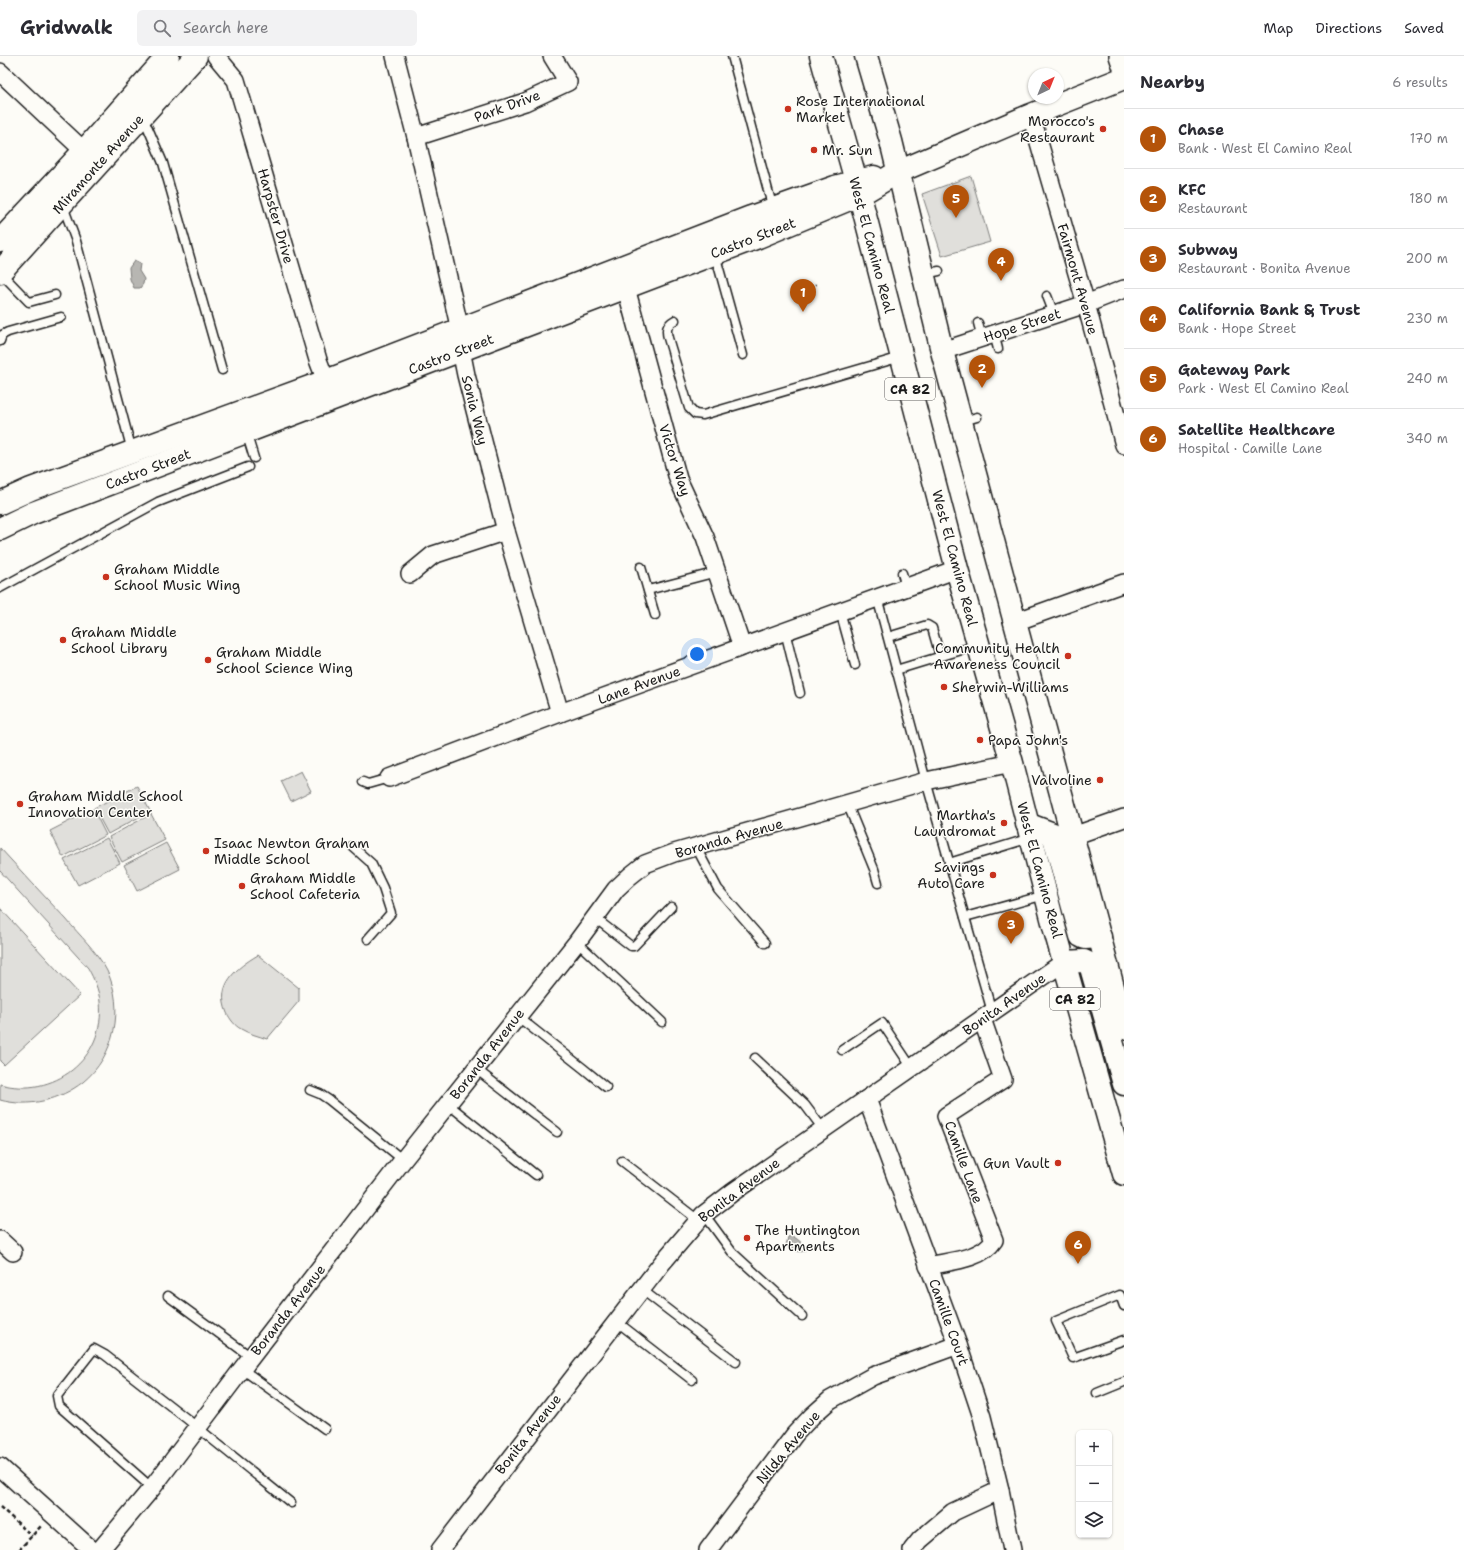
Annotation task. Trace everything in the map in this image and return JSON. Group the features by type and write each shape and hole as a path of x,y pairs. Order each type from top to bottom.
{"main road":[{"name":"Miramonte Avenue","path":"0,272 196,56"},
{"name":"West El Camino Real","path":"821,56 858,188 933,489 1012,763 1064,962 1124,1174"},
{"name":"CA 82","path":"866,56 898,172 931,273 942,351 969,419 1015,622 1124,1028"},
{"name":"Miramonte Avenue","path":"0,241 84,151 164,57"},
{"name":"Castro Street","path":"623,278 715,253 858,188 1031,114 1124,78"},
{"name":"Castro Street","path":"0,529 33,513 246,432 461,340 623,278 774,209 814,194 858,188"},
{"name":"Castro Street","path":"0,503 31,489 326,381 461,340"},
{"path":"1029,831 1053,834 1080,936 1085,938 1100,938"},
{"path":"1064,962 1084,961 1090,964 1124,1084"}],"street":[{"name":"Harpster Drive","path":"216,56 236,80 318,360 326,381"},
{"name":"Sonia Way","path":"395,56 416,137 461,340 466,375 506,531 560,713"},
{"name":"Park Drive","path":"416,137 524,102 568,82 552,56"},
{"path":"1118,56 1124,74"},
{"path":"0,72 84,151"},
{"name":"Fairmont Avenue","path":"1031,114 1086,304 1124,445"},
{"name":"Victor Way","path":"623,278 678,479 705,537 742,647"},
{"name":"Hope Street","path":"942,351 1086,304 1124,289"},
{"path":"410,574 433,555 506,531"},
{"name":"Lane Avenue","path":"389,778 560,713 877,597 904,580 957,569"},
{"path":"1015,622 1124,583"},
{"name":"Boranda Avenue","path":"100,1550 152,1488 197,1427 403,1160 577,942 616,889 630,876 645,864 674,853 926,781 1012,763"},
{"path":"1073,836 1124,818"},
{"name":"Bonita Avenue","path":"440,1550 641,1289 700,1218 733,1192 1064,962"},
{"name":"Camille Lane","path":"928,1266 973,1256 985,1250 994,1240 946,1116 1003,1079 987,1016"},
{"name":"Camille Court","path":"867,1099 958,1345 982,1417 1000,1490 1012,1550"},
{"path":"0,1240 13,1252"},
{"name":"Nilda Avenue","path":"708,1550 795,1434 830,1400 873,1376 958,1345"},
{"path":"0,1467 92,1550"},
{"path":"912,1550 920,1540 953,1512 1000,1490"}],"lane":[{"path":"732,56 774,209"},
{"path":"141,117 148,128 163,163 222,370"},
{"path":"62,203 76,241 133,452"},
{"path":"715,253 743,355"},
{"path":"0,272 29,302 55,295"},
{"path":"1047,296 1054,314"},
{"path":"0,341 2,335 8,332 61,317"},
{"path":"675,320 669,323 666,330 689,408 695,414 703,415 901,357"},
{"path":"246,432 254,458"},
{"path":"0,588 158,502 248,467"},
{"path":"641,567 655,615"},
{"path":"648,590 717,572"},
{"path":"877,597 926,781 965,917 987,1016"},
{"path":"840,611 855,665"},
{"path":"888,637 927,625 932,628 940,656"},
{"path":"785,631 800,693"},
{"path":"896,670 979,645"},
{"path":"363,782 368,784 389,778"},
{"path":"847,803 872,864 878,883"},
{"path":"949,863 1029,831"},
{"path":"353,847 371,862 383,888 391,913 368,939"},
{"path":"696,847 718,889 765,943"},
{"path":"965,917 1046,895"},
{"path":"595,918 634,946 671,907"},
{"path":"577,942 662,1022"},
{"path":"517,1016 606,1087"},
{"path":"842,1050 882,1023 912,1068"},
{"path":"755,1058 805,1105 823,1129"},
{"path":"476,1069 557,1132"},
{"path":"310,1090 329,1100 403,1160"},
{"path":"448,1104 536,1175"},
{"path":"622,1161 700,1218 710,1222 732,1252 802,1316"},
{"path":"641,1289 736,1362"},
{"path":"1124,1306 1120,1295 1056,1321 1072,1358 1124,1340"},
{"path":"168,1296 325,1429"},
{"path":"616,1321 692,1380"},
{"path":"152,1488 59,1406 57,1396 94,1349 105,1355 291,1503"},
{"path":"1097,1393 1124,1382"}],"path":[{"path":"812,291 816,284"},
{"path":"0,1507 32,1536"},
{"path":"19,1550 42,1525"}],"shaded area":[{"path":"971,176 990,242 942,256 922,194"},
{"path":"134,261 140,264 139,271 144,279 140,288 134,288 130,279 129,268"},
{"path":"301,771 311,791 291,801 281,781"},
{"path":"137,786 150,811 108,834 94,808"},
{"path":"93,809 106,835 63,857 50,831"},
{"path":"151,814 165,840 122,862 109,837"},
{"path":"107,838 120,863 78,885 64,860"},
{"path":"166,843 180,869 137,891 124,865"},
{"path":"0,848 66,919 98,957 107,971 115,1000 116,1016 114,1031 103,1059 94,1071 83,1082 64,1094 33,1103 0,1100 0,1084 20,1087 39,1086 57,1080 72,1070 85,1057 94,1041 100,1023 99,993 88,968 0,871"},
{"path":"0,908 80,995 4,1065 0,1061"},
{"path":"258,955 299,988 299,1001 267,1039 247,1032 237,1026 228,1015 224,1003 224,994 230,978 242,966"},
{"path":"791,1236 807,1248 800,1252 786,1246 788,1237"}],"place":[{"name":"Rose International Market","path":"788,109"},
{"name":"Morocco's Restaurant","path":"1103,129"},
{"name":"Mr. Sun","path":"814,150"},
{"name":"Gateway Park","path":"956,218"},
{"name":"California Bank & Trust","path":"1001,281"},
{"name":"Chase","path":"803,312"},
{"name":"KFC","path":"982,388"},
{"name":"Graham Middle School Music Wing","path":"106,577"},
{"name":"Graham Middle School Library","path":"63,640"},
{"name":"Community Health Awareness Council","path":"1068,656"},
{"name":"Graham Middle School Science Wing","path":"208,660"},
{"name":"Sherwin-Williams","path":"944,687"},
{"name":"Papa John's","path":"980,740"},
{"name":"Valvoline","path":"1100,780"},
{"name":"Graham Middle School Innovation Center","path":"20,804"},
{"name":"Martha's Laundromat","path":"1004,823"},
{"name":"Isaac Newton Graham Middle School","path":"206,851"},
{"name":"Savings Auto Care","path":"993,875"},
{"name":"Graham Middle School Cafeteria","path":"242,886"},
{"name":"Subway","path":"1011,944"},
{"name":"Gun Vault","path":"1058,1163"},
{"name":"The Huntington Apartments","path":"747,1238"},
{"name":"Satellite Healthcare","path":"1078,1264"}]}
